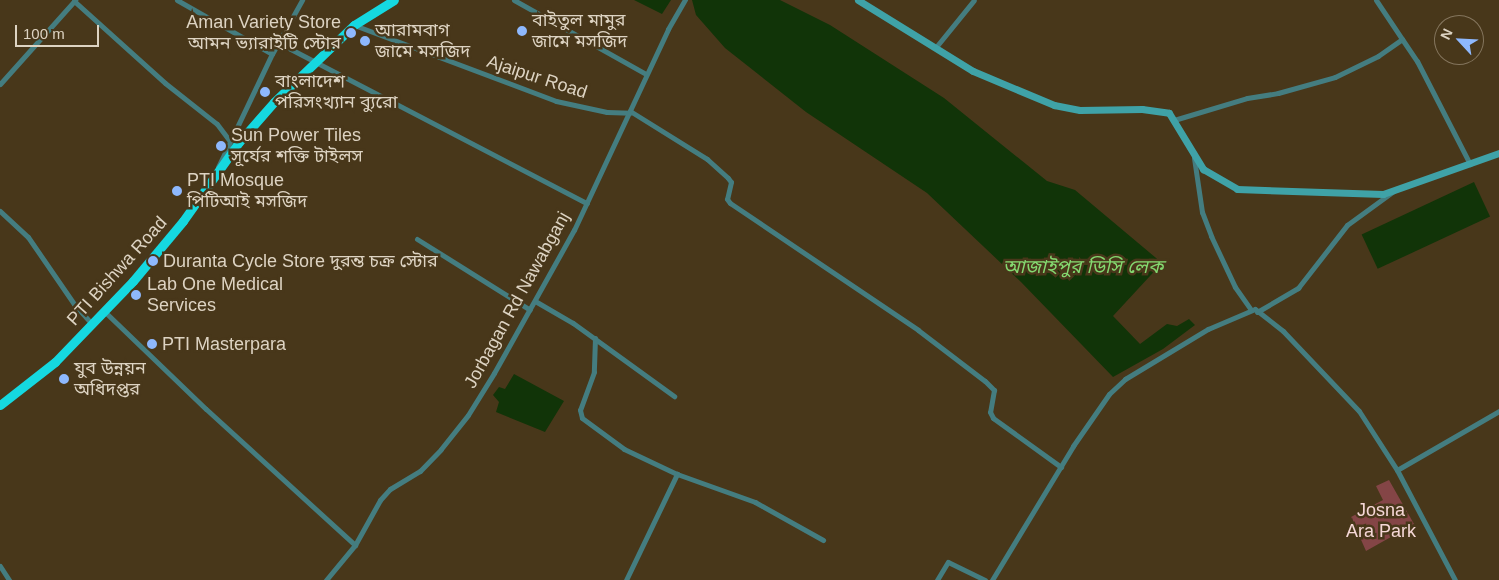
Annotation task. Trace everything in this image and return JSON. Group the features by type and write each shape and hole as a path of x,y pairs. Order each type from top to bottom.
{"highway":[{"name":"PTI Bishwa Road","path":"0,405 56,362 104,311 165,243 268,109 354,25 394,0"}],"street":[{"path":"0,84 75,0 165,83 217,124 229,140"},
{"path":"178,0 272,54"},
{"path":"217,174 229,140 272,54 302,0"},
{"path":"514,0 646,74"},
{"name":"Jorbagan Rd Nawabganj","path":"326,580 355,545 390,489 420,472 468,415 530,310 587,203 646,74 685,0"},
{"path":"858,0 973,71 1054,105 1080,110 1142,109 1169,113 1203,169 1237,189 1320,194 1383,194 1499,154"},
{"path":"936,48 974,0"},
{"path":"1376,0 1417,61 1470,164"},
{"name":"Ajaipur Road","path":"354,25 556,101 607,112 630,112"},
{"path":"1174,120 1216,110 1247,98 1278,93 1334,77 1378,56 1402,39"},
{"path":"279,43 314,63 587,203"},
{"path":"630,112 707,159 728,178 731,182 727,199 730,203 918,330 985,381 994,390 990,412 993,418 1061,467"},
{"path":"1193,152 1202,212 1234,287 1251,310 1258,312 1282,331 1354,405 1397,470 1455,580"},
{"path":"1258,312 1298,288 1347,225 1395,190"},
{"path":"0,211 28,237 74,304 92,324"},
{"path":"416,239 530,310"},
{"path":"535,301 595,338 674,396"},
{"path":"992,580 1061,467 1109,394 1124,379 1208,329 1251,310"},
{"path":"104,311 206,409 355,545"},
{"path":"595,338 594,372 580,410 582,418 624,449 677,474 756,502 823,540"},
{"path":"1397,470 1499,411"},
{"path":"626,580 677,474"},
{"path":"937,580 948,562 986,580"},
{"path":"0,566 9,580"}],"green space":[{"name":"Josna Ara Park","path":"1389,480 1414,524 1366,551 1351,517 1383,500 1376,486"}],"water":[{"path":"634,0 671,0 662,14"},
{"name":"আজাইপুর ডিসি লেক","path":"692,0 780,0 830,25 944,98 1047,181 1075,190 1162,263 1113,316 1140,344 1167,324 1177,326 1189,319 1195,325 1163,349 1113,377 1021,282 927,193 806,112 725,48 696,15"},
{"path":"1474,182 1490,216 1378,269 1362,234"},
{"path":"514,374 564,401 545,432 496,412 499,402 493,395 499,387 505,389"}],"place":[{"name":"বাইতুল মামুর জামে মসজিদ","path":"522,31"},
{"name":"Aman Variety Store আমন ভ্যারাইটি স্টোর","path":"351,33"},
{"name":"আরামবাগ জামে মসজিদ","path":"365,41"},
{"name":"বাংলাদেশ পরিসংখ্যান ব্যুরো","path":"265,92"},
{"name":"Sun Power Tiles সূর্যের শক্তি টাইলস","path":"221,146"},
{"name":"PTI Mosque পিটিআই মসজিদ","path":"177,191"},
{"name":"Duranta Cycle Store দুরন্ত চক্র স্টোর","path":"153,261"},
{"name":"Lab One Medical Services","path":"136,295"},
{"name":"PTI Masterpara","path":"152,344"},
{"name":"যুব উন্নয়ন অধিদপ্তর","path":"64,379"}]}
